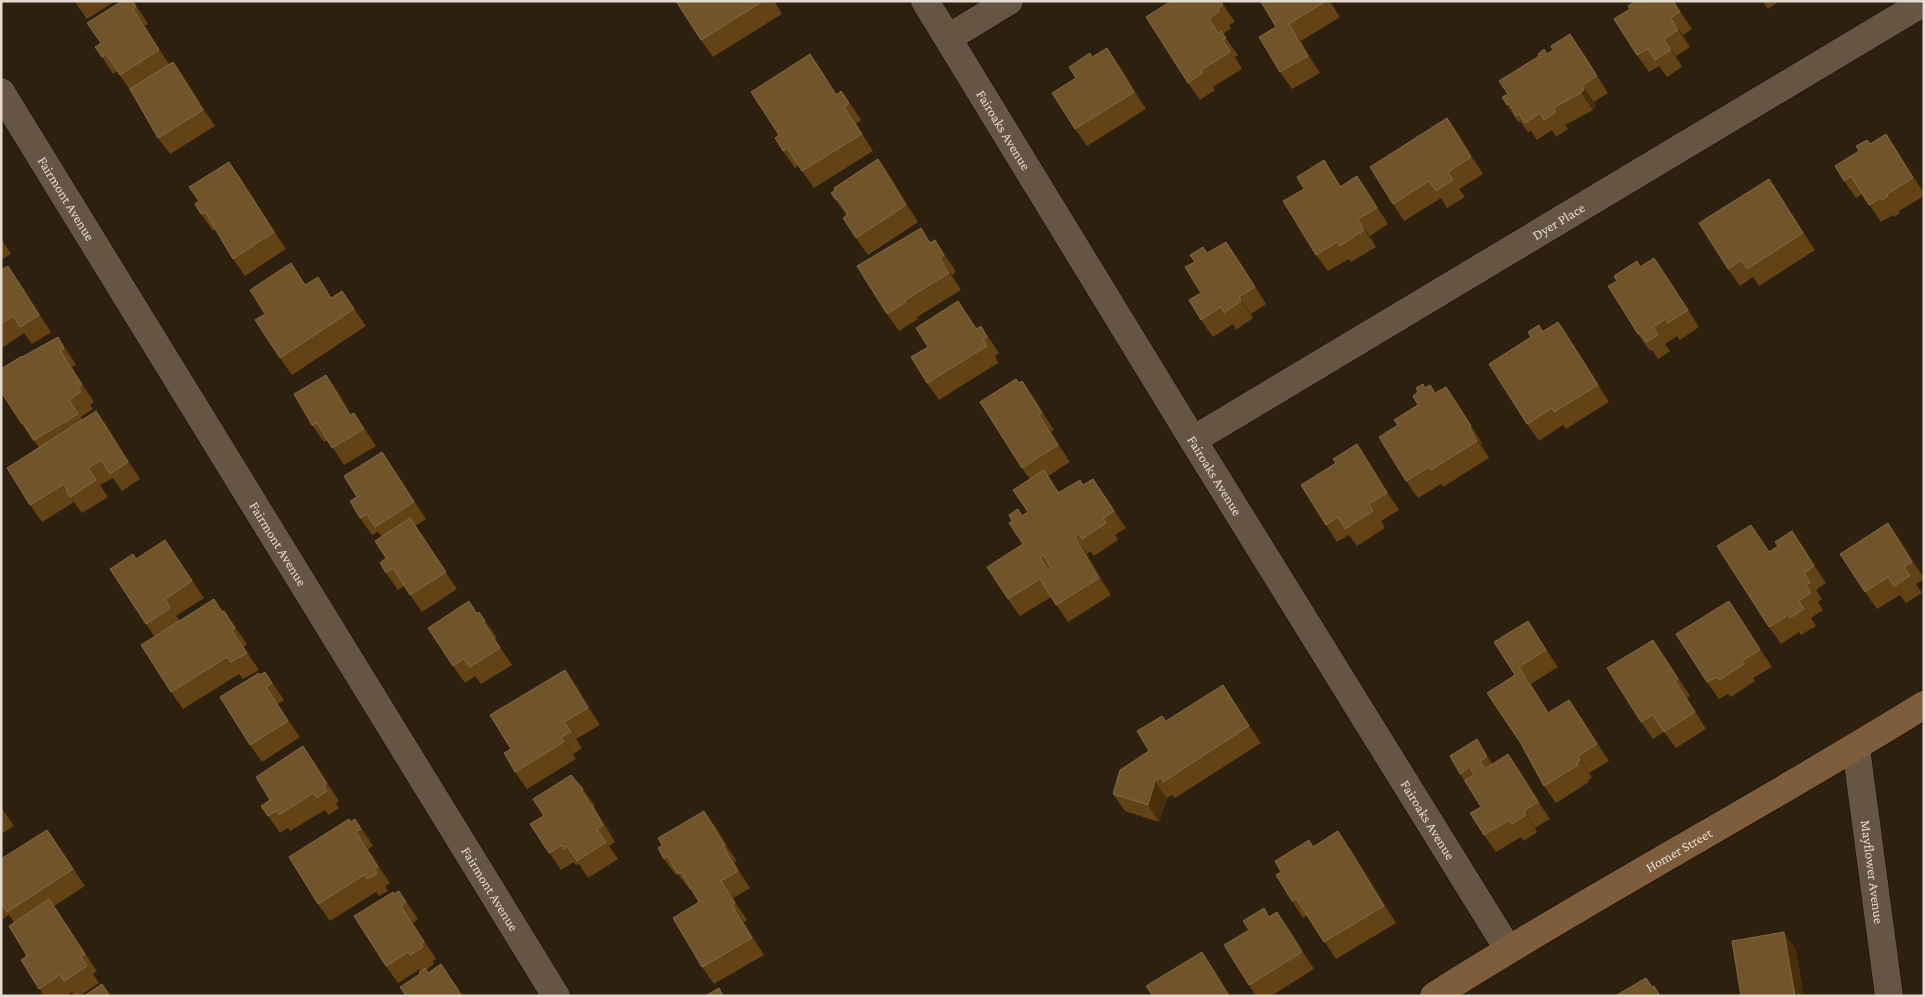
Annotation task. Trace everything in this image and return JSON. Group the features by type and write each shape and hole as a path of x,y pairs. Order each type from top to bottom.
{"street":[{"name":"Fairoaks Avenue","path":"925,1 1193,440 1508,949"},
{"path":"948,38 1009,1"},
{"name":"Dyer Place","path":"1193,440 1924,2"},
{"name":"Fairmont Avenue","path":"1,92 556,996"},
{"name":"Homer Street","path":"1434,996 1508,949 1856,748 1924,705"},
{"name":"Mayflower Avenue","path":"1856,748 1889,996"}],"building":[{"path":"122,1 133,1 136,7 133,9 159,50 120,75 106,54 102,57 95,47 101,43 87,23"},
{"path":"676,1 763,1 701,40"},
{"path":"1171,1 1220,1 1223,5 1209,19 1218,33 1221,31 1226,38 1223,40 1230,52 1201,70 1203,73 1188,83 1146,17"},
{"path":"1261,1 1326,1 1289,24 1308,56 1280,72 1259,37 1276,27"},
{"path":"1635,1 1641,1 1642,3 1645,1 1673,1 1680,12 1671,18 1678,30 1664,39 1671,50 1655,60 1648,49 1637,55 1614,19 1630,9 1628,6"},
{"path":"1570,34 1597,76 1582,85 1584,89 1581,93 1553,108 1556,112 1544,120 1540,113 1525,123 1519,114 1516,116 1509,103 1507,105 1502,97 1508,94 1499,81 1539,56 1538,54 1544,49 1547,54 1553,50 1551,46"},
{"path":"1107,48 1134,92 1075,129 1052,93 1076,78 1069,67 1090,53 1092,57"},
{"path":"810,54 836,95 841,91 849,103 844,107 862,134 802,171 787,148 783,151 775,138 779,135 751,92"},
{"path":"173,62 203,110 158,138 130,89"},
{"path":"1447,118 1471,157 1448,172 1453,180 1436,191 1429,181 1393,204 1370,167"},
{"path":"1886,134 1913,178 1887,194 1888,196 1882,200 1881,198 1869,205 1851,176 1844,181 1835,166 1859,151 1856,146 1867,140 1870,144"},
{"path":"878,159 906,205 856,238 843,218 848,214 838,199 836,200 831,193 835,191 834,188"},
{"path":"1324,160 1340,187 1357,176 1377,208 1358,219 1364,230 1340,246 1337,242 1316,255 1283,201 1304,189 1297,177"},
{"path":"229,162 274,232 233,259 205,212 201,214 195,204 199,201 189,187"},
{"path":"1769,179 1803,233 1747,269 1741,260 1728,269 1699,223"},
{"path":"921,228 930,243 935,240 944,255 940,258 949,273 905,300 906,302 887,314 857,266"},
{"path":"1226,242 1255,287 1239,297 1241,301 1224,313 1221,307 1201,320 1189,300 1201,293 1185,267 1195,262 1190,255 1203,247 1207,253"},
{"path":"1654,258 1688,310 1668,323 1665,319 1653,327 1658,335 1646,342 1640,333 1638,334 1608,286 1617,281 1614,276 1637,261 1640,267"},
{"path":"291,263 305,285 318,277 331,298 342,291 354,309 280,358 255,320 265,314 250,290"},
{"path":"8,266 39,315 20,327 13,316 1,324 1,270"},
{"path":"958,301 976,329 981,326 987,337 983,340 987,346 927,383 911,357 928,347 916,328"},
{"path":"1558,322 1598,385 1554,412 1552,408 1527,424 1489,364 1531,337 1528,332 1539,325 1542,332"},
{"path":"58,337 64,348 60,350 82,385 78,388 81,392 69,400 78,414 34,440 1,392 1,369"},
{"path":"326,375 350,415 354,413 364,429 332,448 317,423 312,425 294,394"},
{"path":"1016,379 1019,383 1022,381 1042,413 1039,415 1058,445 1022,468 980,402"},
{"path":"1423,384 1425,388 1430,385 1435,393 1446,387 1471,426 1469,427 1477,441 1431,470 1429,467 1406,481 1379,437 1398,425 1394,420 1418,405 1413,396 1418,392 1416,388"},
{"path":"96,411 128,462 110,474 101,460 88,468 96,480 70,497 64,484 30,505 7,468"},
{"path":"1357,444 1387,493 1369,504 1373,511 1345,529 1338,517 1326,525 1301,485 1336,463 1333,459"},
{"path":"382,452 414,502 375,527 367,514 360,518 350,501 357,497 344,476"},
{"path":"1044,470 1058,493 1080,480 1083,485 1093,479 1114,511 1103,518 1106,523 1082,539 1079,534 1075,537 1099,578 1056,605 1040,579 1008,599 987,567 1023,544 1009,523 1012,521 1009,515 1018,509 1022,516 1028,512 1013,490","holes":["1043,555 1051,568 1048,570 1040,557"]},
{"path":"410,518 446,572 410,595 393,568 386,573 380,563 386,558 375,541"},
{"path":"1888,523 1912,562 1904,567 1910,576 1894,586 1888,577 1865,592 1840,554"},
{"path":"1751,525 1769,552 1778,546 1775,542 1792,531 1814,566 1804,573 1810,583 1806,585 1811,593 1799,601 1804,609 1790,618 1788,615 1769,627 1717,546"},
{"path":"165,540 192,581 165,599 170,608 146,624 110,569 133,554 136,559"},
{"path":"214,599 235,628 232,630 247,653 231,662 227,657 171,692 141,645"},
{"path":"469,601 477,614 479,612 485,621 483,622 500,648 470,667 463,659 453,666 428,628"},
{"path":"1729,601 1760,650 1742,661 1744,664 1719,680 1717,677 1707,682 1676,634"},
{"path":"1528,621 1546,650 1519,667 1548,713 1569,700 1597,744 1578,756 1580,761 1576,763 1578,765 1544,786 1520,742 1487,693 1515,675 1494,642"},
{"path":"1653,640 1678,679 1675,681 1695,712 1664,732 1653,715 1641,722 1607,668"},
{"path":"565,670 588,708 564,722 571,732 561,737 564,742 515,772 504,753 511,749 490,715"},
{"path":"265,672 272,683 266,687 288,721 250,745 220,697 259,673 260,675"},
{"path":"1223,685 1249,726 1163,782 1161,777 1155,781 1148,805 1113,794 1120,770 1149,751 1137,731 1162,716 1166,721"},
{"path":"1477,739 1487,757 1480,761 1485,769 1508,754 1538,802 1524,811 1526,815 1512,824 1509,820 1484,835 1470,813 1481,807 1465,781 1474,775 1470,767 1460,774 1450,756"},
{"path":"303,746 327,784 324,786 327,791 317,798 313,793 279,815 276,811 268,816 261,806 270,800 256,777"},
{"path":"571,775 583,789 581,790 603,825 597,829 606,842 577,861 567,846 564,849 562,845 549,853 530,824 544,816 533,799"},
{"path":"704,811 725,845 723,846 738,871 721,881 735,903 732,905 752,938 702,967 673,918 699,902 681,872 678,874 667,856 664,859 658,848 662,845 658,838"},
{"path":"349,819 351,822 355,819 361,829 356,832 378,867 374,869 377,874 367,879 364,875 318,904 289,857"},
{"path":"47,830 73,869 7,912 1,903 1,859"},
{"path":"1338,831 1384,906 1324,942 1296,898 1292,901 1276,875 1281,872 1275,861 1309,840 1313,847"},
{"path":"399,891 406,902 401,906 424,942 421,944 423,947 410,955 408,952 386,966 354,916 393,892 394,894"},
{"path":"49,899 85,954 81,957 87,966 64,981 60,975 39,989 21,960 27,956 9,926"},
{"path":"1264,908 1269,917 1277,912 1302,952 1249,985 1224,945 1249,930 1243,921"},
{"path":"1784,932 1795,996 1741,996 1732,941"},
{"path":"1202,952 1229,996 1153,996 1146,986"},
{"path":"441,964 462,996 406,996 400,987 420,974 419,972 425,968 428,973"},
{"path":"1646,978 1660,996 1615,996"},
{"path":"102,984 110,996 84,996"},
{"path":"719,988 723,996 705,996"}]}
